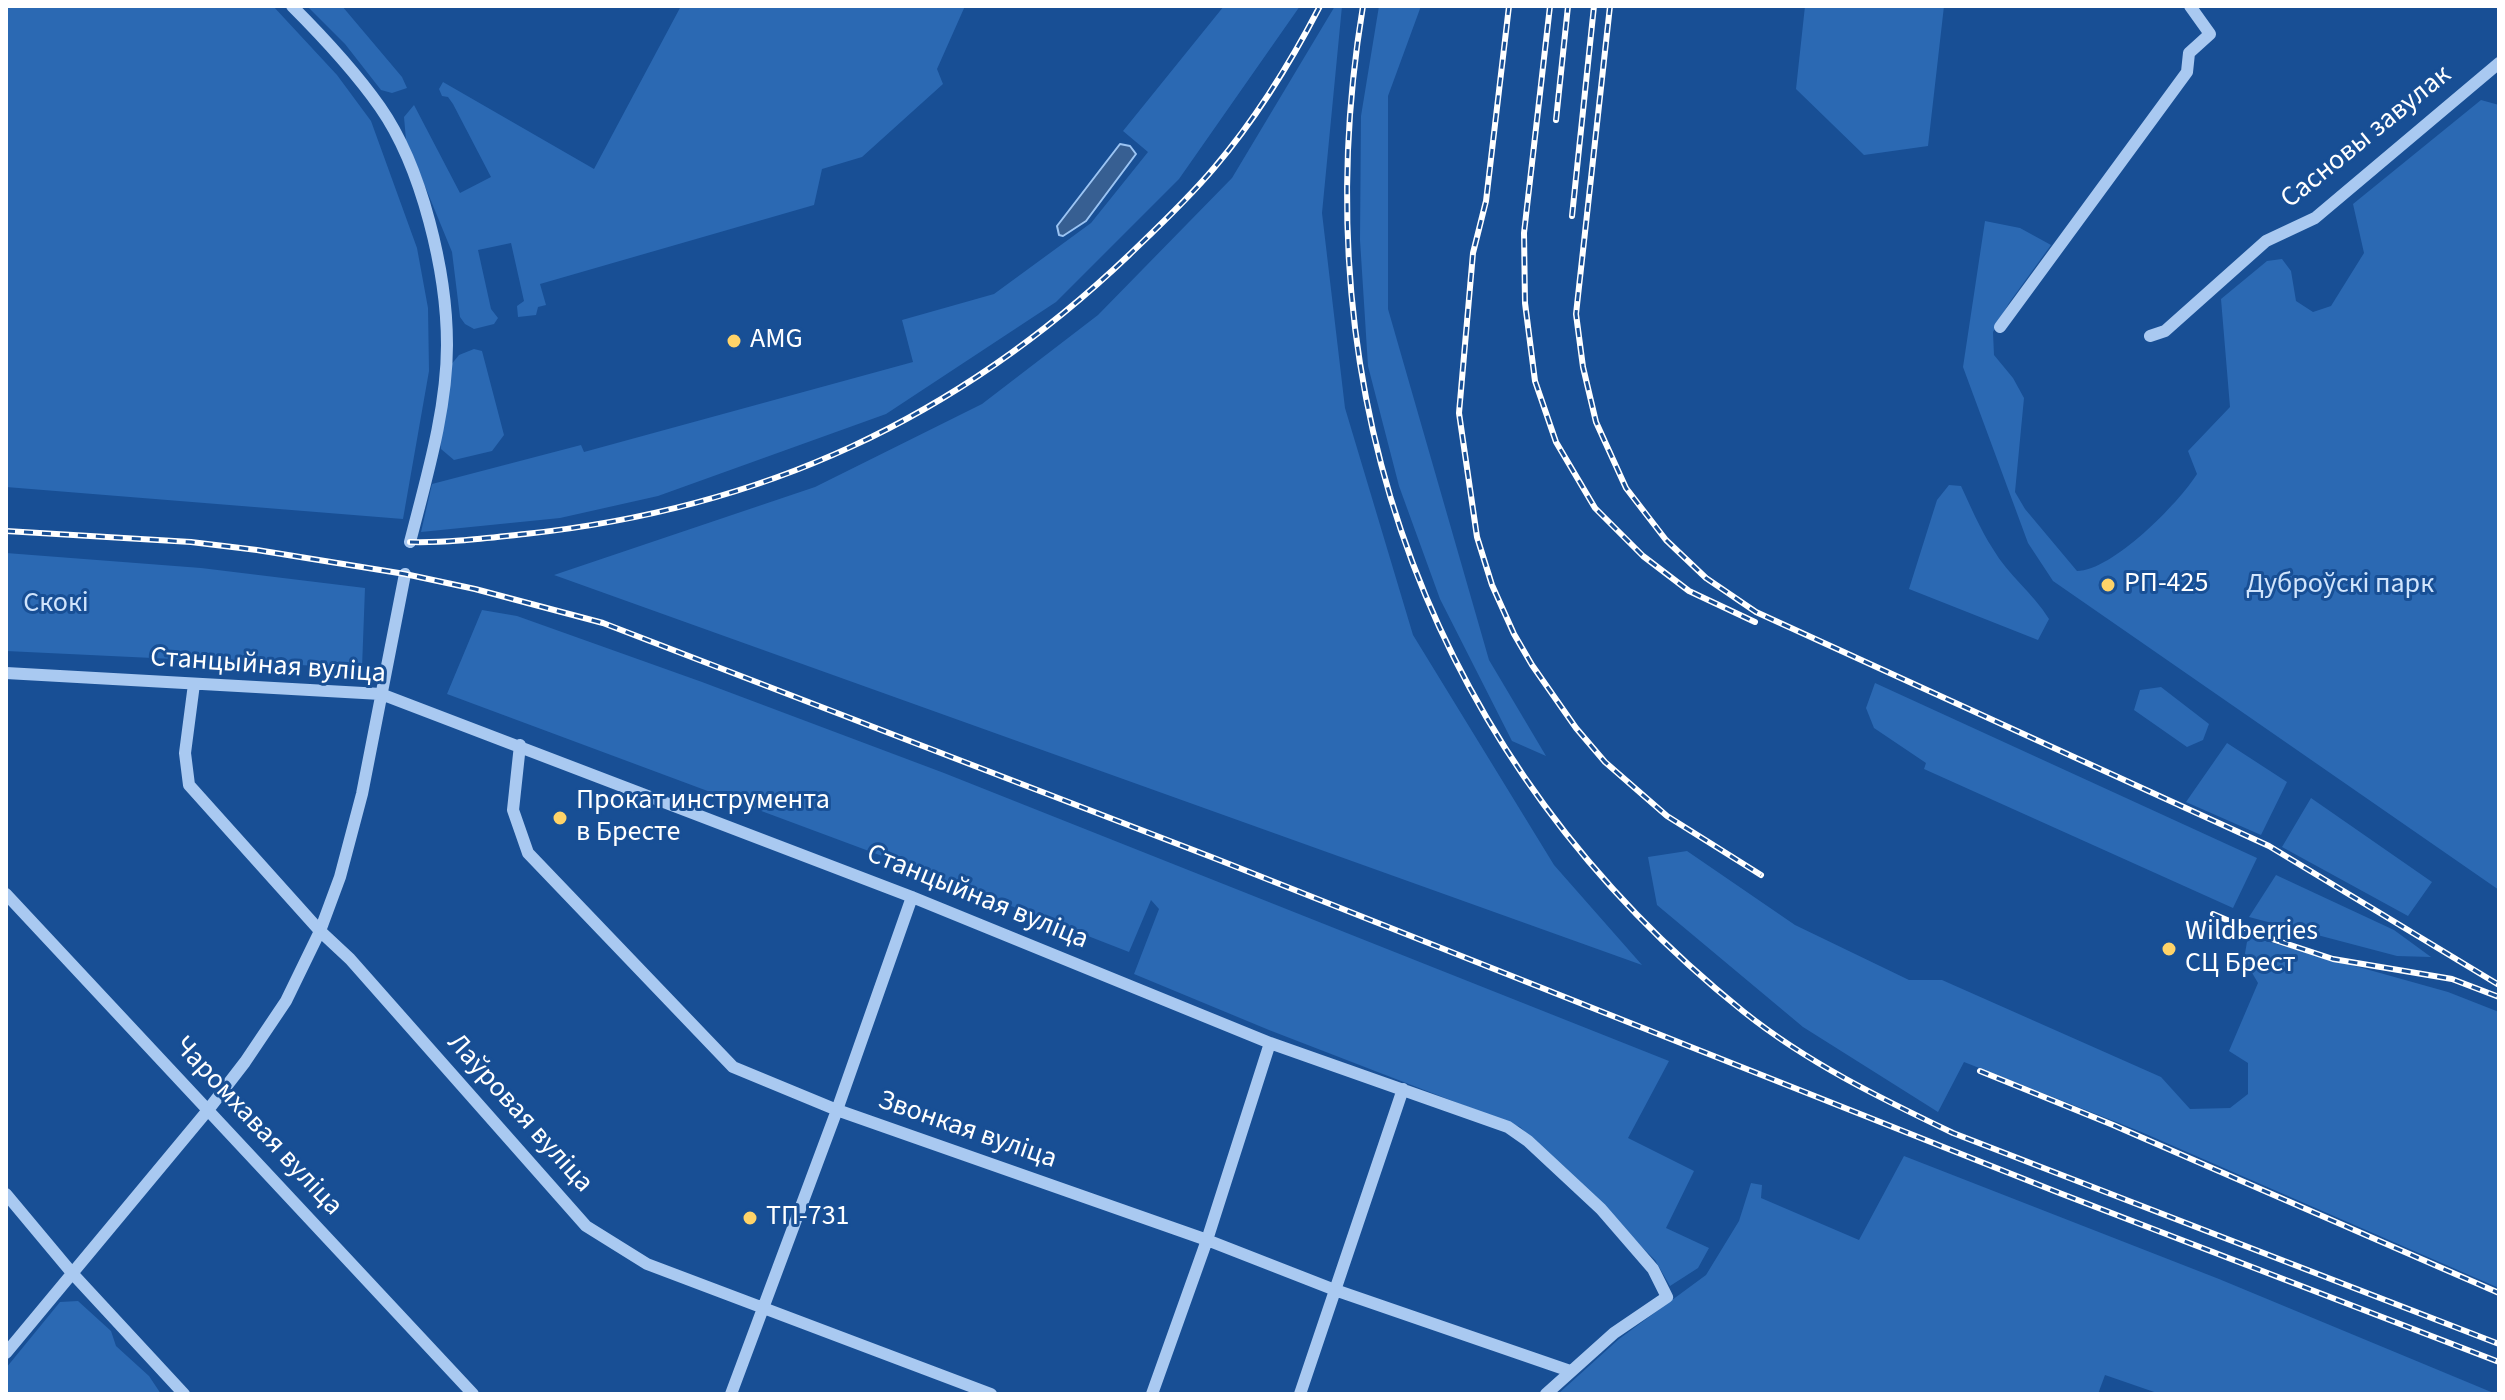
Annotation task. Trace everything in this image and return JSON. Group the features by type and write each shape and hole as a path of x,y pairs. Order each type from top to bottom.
{"street":[{"path":"292,6 340,55 382,110 424,199 439,261 447,345 440,406 410,542"},
{"path":"2000,327 2187,72 2189,53 2210,34 2190,6"},
{"name":"Сасновы завулак","path":"2150,336 2165,331 2266,241 2315,218 2499,63"},
{"path":"6,1353 11,1338 72,1273 208,1110 286,1001 320,931 340,877 358,808 405,574"},
{"name":"Станцыйная вуліца","path":"6,673 381,694 912,897 1270,1043 1508,1127 1528,1141 1601,1209 1653,1269 1667,1297 1614,1333 1570,1371"},
{"name":"Лаўровая вуліца","path":"194,684 185,753 189,785 320,931 350,959 586,1226 647,1264 991,1394"},
{"name":"Звонкая вуліца","path":"520,745 513,810 528,853 733,1067 837,1110 1207,1240 1335,1290 1570,1371"},
{"name":"Чаромхавая вуліца","path":"6,894 473,1394"},
{"path":"731,1394 837,1110 912,897"},
{"path":"1152,1394 1207,1240 1270,1043"},
{"path":"1300,1394 1403,1089"},
{"path":"6,1194 72,1273 184,1394"},
{"path":"1546,1394 1570,1371"}],"green space":[{"path":"6,6 273,6 337,75 371,121 417,248 428,308 429,371 403,519 6,487"},
{"path":"307,6 342,6 402,77 407,88 392,93 381,90 345,44"},
{"path":"681,6 965,6 937,69 943,84 862,157 822,169 814,205 540,284 546,305 538,307 536,315 518,317 517,306 524,301 511,243 478,250 491,309 498,318 494,324 474,329 465,324 460,317 452,252 406,140 404,117 414,105 460,193 491,177 453,104 448,97 442,96 439,89 443,82 594,169"},
{"path":"1224,6 1300,6 1179,179 1056,302 886,414 658,496 560,518 421,532 432,484 581,445 584,452 913,362 902,320 994,294 1091,223 1148,152 1123,131"},
{"path":"1335,6 1342,6 1322,213 1345,408 1413,635 1554,865 1642,965 554,575 815,487 982,404 1098,315 1232,178"},
{"path":"1379,6 1421,6 1388,96 1388,309 1489,660 1546,756 1512,741 1440,599 1399,486 1368,366 1360,240 1361,116"},
{"path":"1805,6 1944,6 1928,146 1864,155 1796,89"},
{"name":"Дуброўскі парк","path":"2481,100 2499,105 2499,890 2053,581 2028,543 1963,367 1985,221 2020,228 2051,245 2009,303 1993,332 1994,355 2013,378 2024,398 2015,492 2025,509 2077,571 2108,560 2143,533 2188,486 2197,474 2188,451 2230,407 2221,299 2267,261 2282,259 2291,271 2296,301 2313,312 2331,306 2364,253 2353,204"},
{"path":"474,349 482,351 504,435 492,451 454,460 441,449 440,440 450,366 459,355"},
{"path":"1949,485 1961,486 1999,558 2049,619 2038,640 1909,589 1937,500"},
{"name":"Скокі","path":"6,553 201,568 365,588 362,668 6,651"},
{"path":"482,610 517,616 944,773 1669,1061 1628,1138 1694,1171 1666,1228 1709,1248 1698,1268 1670,1286 1655,1260 1520,1127 1134,974 1159,909 1151,900 1129,952 893,860 447,694"},
{"path":"1875,683 2257,858 2233,908 1924,769 1926,763 1874,728 1866,708"},
{"path":"2161,687 2209,724 2203,740 2187,747 2134,710 2140,690"},
{"path":"2227,743 2287,782 2261,835 2186,802"},
{"path":"2311,798 2432,882 2408,916 2282,847"},
{"path":"1687,851 1795,925 1909,980 1942,980 2161,1077 2190,1109 2230,1108 2248,1094 2248,1063 2229,1051 2258,983 2244,959 2248,936 2448,992 2499,1012 2499,1288 2139,1131 1964,1062 1938,1112 1803,1027 1657,905 1648,857"},
{"path":"2276,875 2394,930 2431,957 2397,956 2249,917"},
{"path":"1904,1156 2219,1279 2496,1394 2160,1394 2105,1375 2098,1394 1558,1394 1619,1339 1706,1275 1739,1221 1751,1183 1762,1185 1761,1198 1859,1240"},
{"path":"78,1301 111,1331 116,1346 149,1376 161,1394 6,1394 6,1368 60,1302"}],"shaded area":[{"path":"1120,144 1130,146 1136,154 1086,221 1063,236 1059,235 1057,226"}],"railway":[{"path":"410,542 525,534 612,522 695,503 775,478 851,447 925,409 995,364 1063,313 1183,202 1229,150 1258,110 1320,6"},
{"path":"1363,6 1348,152 1351,294 1373,431 1412,563 1470,688 1544,805 1636,913 1744,1012 1793,1048 1845,1078 1953,1133 2499,1344"},
{"path":"1509,6 1486,201 1473,253 1459,413 1477,537 1492,585 1514,634 1576,728 1605,762 1667,816 1761,875"},
{"path":"1550,6 1524,233 1525,303 1535,381 1556,442 1595,508 1643,556 1689,591 1755,622"},
{"path":"1556,120 1568,6"},
{"path":"1572,216 1594,6"},
{"path":"1610,6 1576,314 1583,367 1596,422 1626,488 1666,540 1706,578 1756,612 2269,846 2499,985"},
{"path":"6,531 191,542 257,550 405,574 603,623 1214,858 2062,1194 2499,1362"},
{"path":"2213,914 2269,938 2333,959 2452,979 2499,997"},
{"path":"1980,1071 2113,1125 2499,1293"}],"place":[{"name":"AMG","path":"734,341"},
{"name":"РП-425","path":"2108,585"},
{"name":"Прокат инструмента в Бресте","path":"560,818"},
{"name":"Wildberries СЦ Брест","path":"2169,949"},
{"name":"ТП-731","path":"750,1218"}]}
